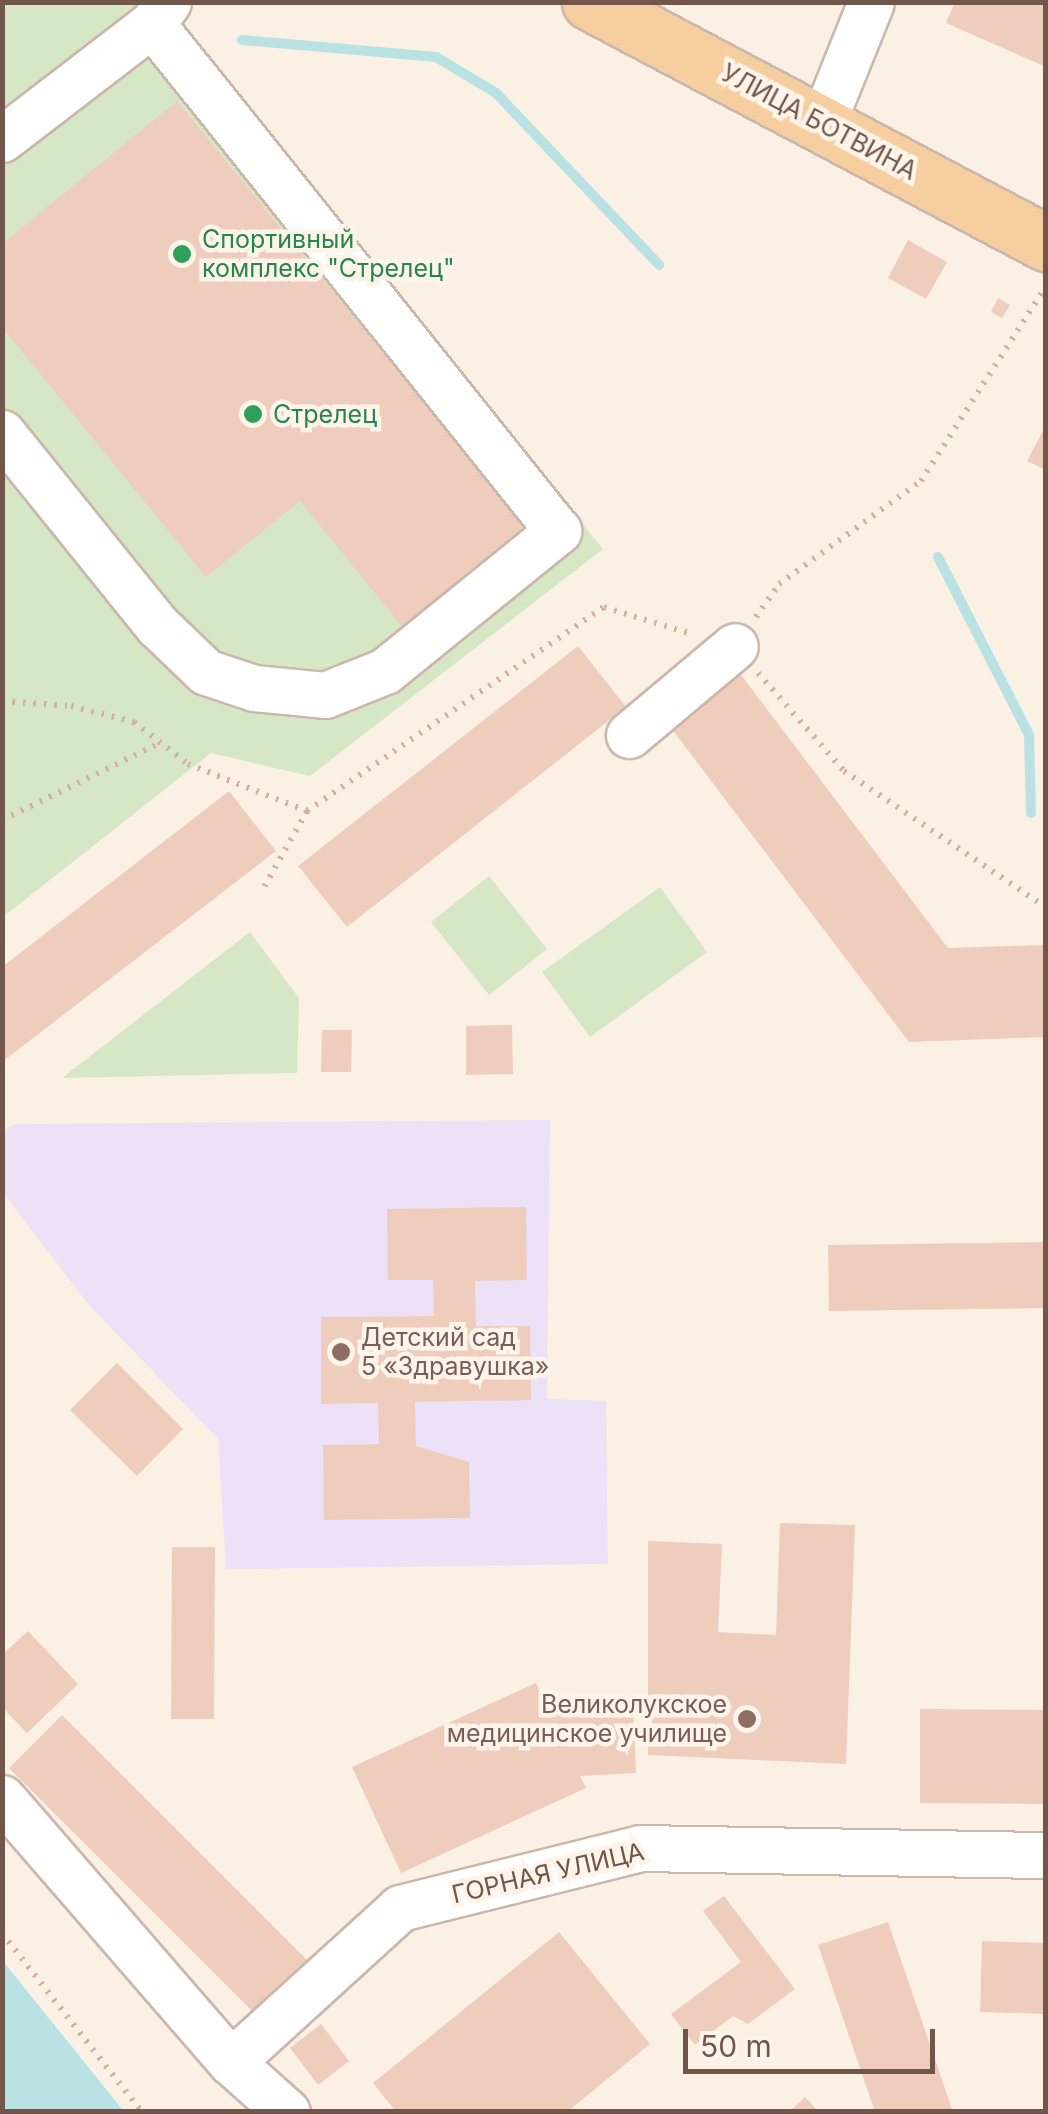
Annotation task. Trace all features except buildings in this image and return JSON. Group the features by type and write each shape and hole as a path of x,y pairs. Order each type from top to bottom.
{"main road":[{"name":"УЛИЦА БОТВИНА","path":"599,4 1046,243"}],"street":[{"path":"822,124 871,2"},
{"path":"2,139 160,13 558,530 385,671 325,695 254,688 206,672 158,626 2,433"},
{"path":"629,735 735,646"},
{"path":"2,1798 231,2062 287,2112"},
{"name":"ГОРНАЯ УЛИЦА","path":"231,2062 400,1908 640,1848 1046,1854"}],"path":[{"path":"735,646 779,584 922,481 1046,286"},
{"path":"2,701 71,706 118,718 188,764 308,811 264,888"},
{"path":"2,820 160,743"},
{"path":"2,1933 142,2112"}],"shaded area":[{"name":"Детский сад 5 «Здравушка»","path":"550,1120 547,1399 606,1401 608,1564 226,1569 218,1439 89,1305 3,1193 3,1131 15,1124"}],"green space":[{"name":"Спортивный комплекс \"Стрелец\"","path":"3,3 157,3 603,549 310,776 211,753 3,917"},
{"path":"489,876 547,949 489,995 431,922"},
{"path":"660,887 707,952 590,1037 542,972"},
{"path":"250,932 299,998 297,1073 62,1078"}],"water":[{"path":"2,1960 118,2104 123,2111 3,2111"}],"waterway":[{"path":"242,40 436,57 496,93 659,265"},
{"path":"938,557 1029,735 1031,813"}],"place":[{"name":"Спортивный комплекс \"Стрелец\"","path":"182,254"},
{"name":"Стрелец","path":"253,414"},
{"name":"Детский сад 5 «Здравушка»","path":"341,1352"},
{"name":"Великолукское медицинское училище","path":"747,1719"}]}
